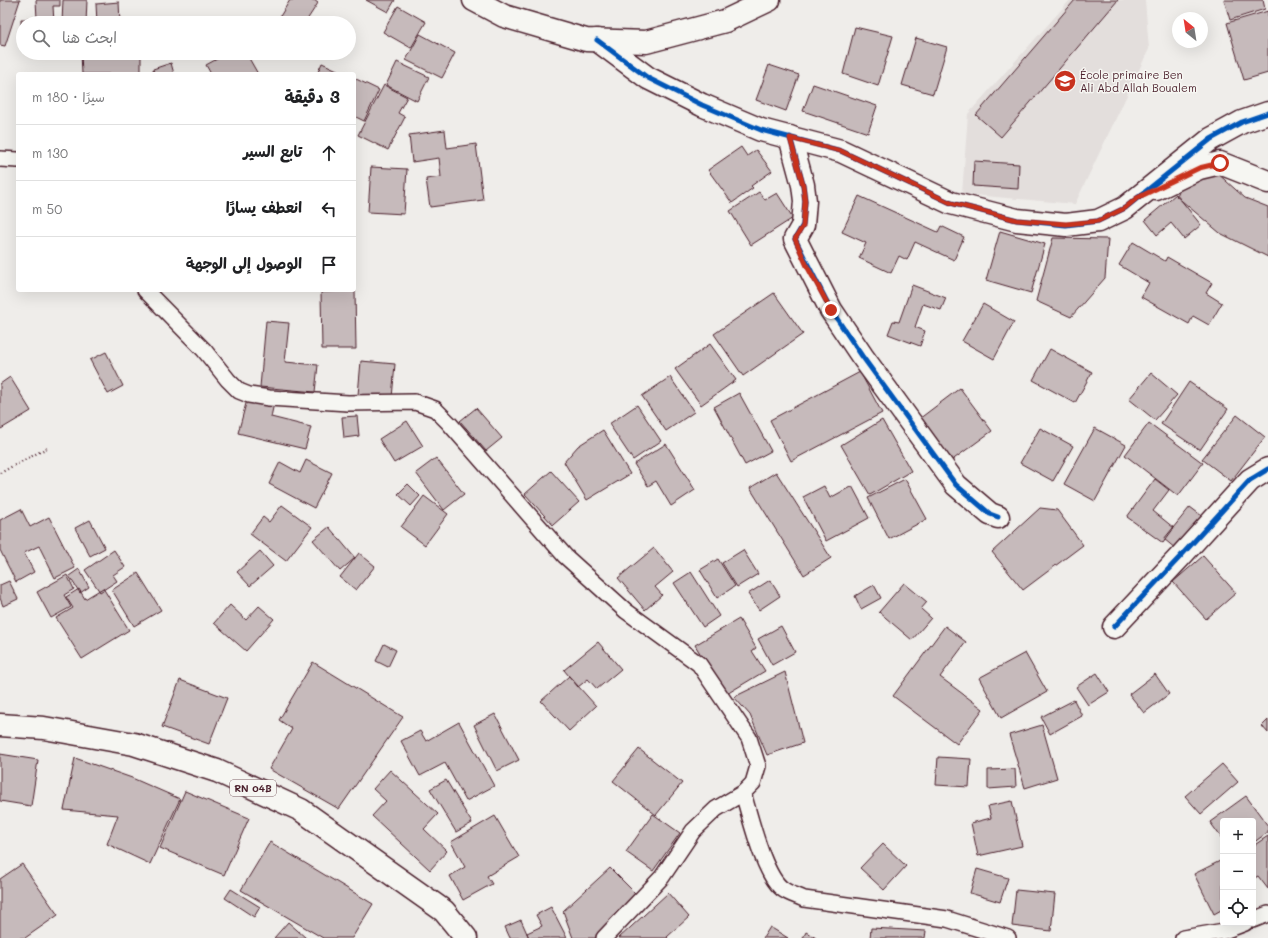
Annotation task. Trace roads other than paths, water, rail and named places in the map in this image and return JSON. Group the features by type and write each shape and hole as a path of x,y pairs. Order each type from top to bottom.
{"street":[{"path":"474,0 504,16 586,40 646,42 724,21 769,0"},
{"path":"596,40 648,78 702,105 761,130 841,151 951,203 1017,220 1066,224 1098,221 1125,208 1211,139 1242,122 1268,113"},
{"path":"790,138 803,185 805,201 803,226 795,239 807,266 831,310 862,356 956,485 990,514 998,517"},
{"path":"1137,198 1199,168 1220,163 1268,182"},
{"path":"1114,627 1250,480 1268,469"},
{"name":"RN 04B","path":"0,725 44,728 134,744 217,771 300,810 444,911 466,938"}],"lane":[{"path":"0,159 16,160"},
{"path":"147,292 204,350 228,380 239,391 249,395 269,398 348,403 415,402 435,409 449,423 565,556 626,611 699,664 749,738 758,766 753,783 743,793 716,809 693,831 662,877 604,938"},
{"path":"743,793 754,832 771,876 783,890 804,899 947,919 1008,938"},
{"path":"1256,919 1268,914"},
{"path":"1183,938 1224,931 1237,926"}],"place":[{"name":"École primaire Ben Ali Abd Allah Boualem","path":"1065,81"}]}
